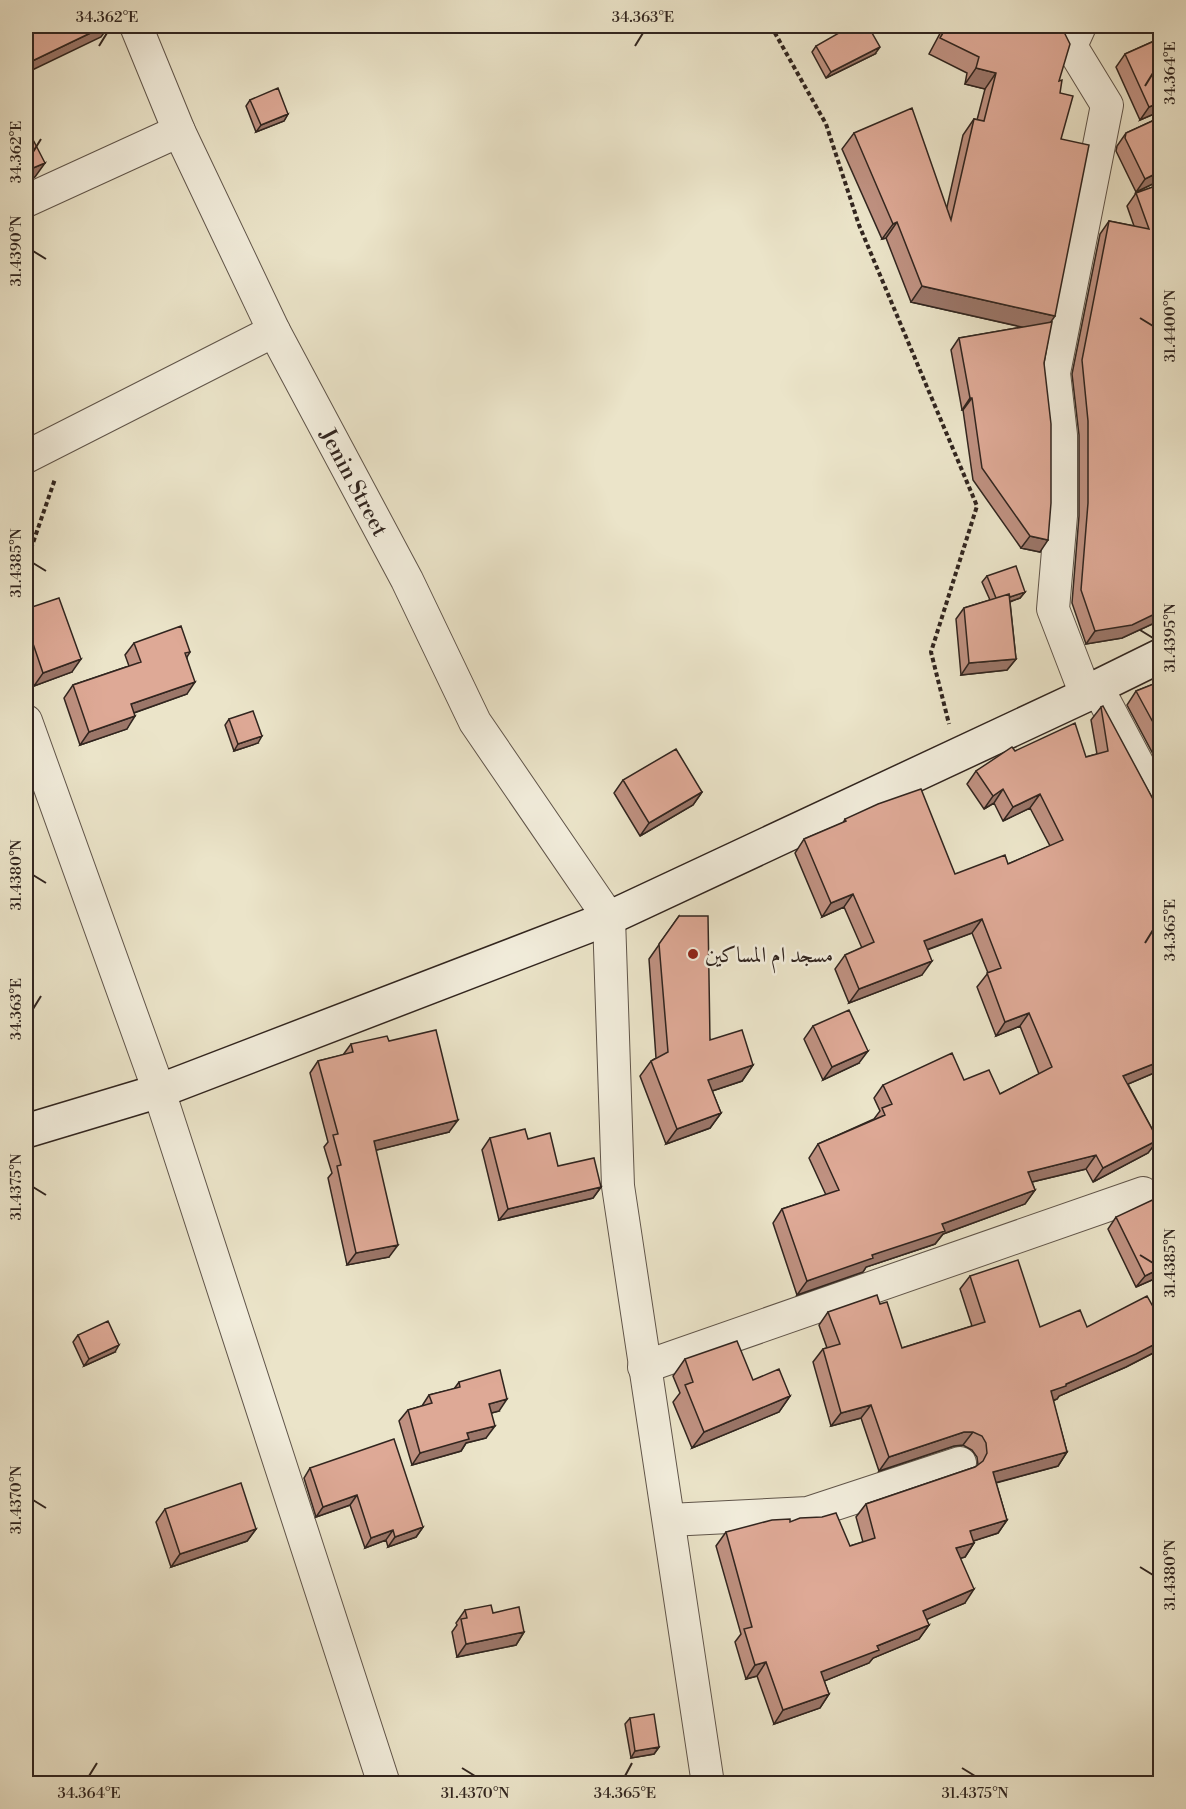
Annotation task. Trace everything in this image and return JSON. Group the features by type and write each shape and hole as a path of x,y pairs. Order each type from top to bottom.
{"street":[{"name":"Jenin Street","path":"136,26 178,130 274,331 407,580 475,722 609,918"},
{"path":"1080,26 1071,46 1107,105 1054,373 1061,447 1061,516 1053,609 1092,691 1161,806"},
{"path":"26,201 178,130"},
{"path":"26,456 274,331"},
{"path":"26,1131 159,1090 609,918 1092,691 1161,656"},
{"path":"26,721 159,1090 384,1784"},
{"path":"609,918 618,1186 708,1784"},
{"path":"644,1367 1143,1193"},
{"path":"669,1520 808,1513 960,1463"}],"path":[{"path":"771,26 826,124 859,225 977,506 932,652 956,754"},
{"path":"26,563 70,433"}],"building":[{"path":"26,26 105,26 26,64"},
{"path":"860,26 868,26 880,47 831,72 816,46 844,30 845,33"},
{"path":"947,26 1065,26 1064,32 1070,44 1059,81 1062,80 1060,93 1073,96 1061,139 1089,145 1055,316 922,286 897,222 893,224 854,133 912,108 951,220 974,119 984,121 996,73 976,68 979,57 940,38"},
{"path":"1161,38 1161,102 1149,107 1125,54"},
{"path":"278,88 288,114 261,125 250,100"},
{"path":"1161,117 1161,171 1145,179 1125,138 1126,133"},
{"path":"26,126 45,163 26,173"},
{"path":"1161,184 1161,446 1156,448 1161,459 1161,611 1132,625 1095,631 1081,590 1088,503 1088,421 1082,360 1109,221 1149,229 1136,193"},
{"path":"1052,322 1044,363 1051,424 1051,503 1048,540 1030,536 982,468 972,398 970,398 959,338"},
{"path":"1016,566 1025,592 1010,597 1009,594 996,598 987,576"},
{"path":"1009,594 1016,659 969,663 964,608"},
{"path":"59,598 81,659 43,673 26,623 26,609"},
{"path":"181,626 190,652 185,653 195,682 131,704 135,716 89,732 73,685 141,662 134,643"},
{"path":"1161,681 1161,737 1136,691"},
{"path":"1103,706 1154,801 1161,808 1161,1061 1123,1076 1158,1140 1103,1168 1096,1155 1028,1172 1035,1190 942,1224 945,1231 872,1255 873,1258 807,1281 782,1209 839,1190 818,1144 885,1115 882,1108 892,1104 883,1085 952,1053 964,1080 989,1070 1000,1094 1052,1067 1029,1013 1005,1022 987,973 1001,968 982,919 924,941 932,961 859,989 845,955 874,942 853,894 831,903 804,839 878,804 921,789 955,874 1005,855 1008,864 1063,840 1040,794 1013,807 1003,789 993,796 976,771 1012,747 1015,751 1075,723 1086,757 1108,751 1101,707"},
{"path":"253,711 262,736 238,744 229,719"},
{"path":"676,749 702,792 649,823 623,780"},
{"path":"679,916 708,916 710,1040 742,1030 753,1065 708,1080 721,1113 677,1129 651,1061 668,1052 659,944"},
{"path":"849,1010 868,1051 832,1067 813,1026"},
{"path":"436,1030 458,1120 374,1141 398,1245 356,1253 337,1166 341,1165 333,1135 338,1134 318,1061 353,1052 351,1044 387,1036 389,1041"},
{"path":"525,1129 528,1139 550,1133 558,1166 594,1158 601,1187 508,1209 490,1138"},
{"path":"1161,1196 1161,1268 1145,1276 1116,1217"},
{"path":"1018,1260 1040,1327 1080,1310 1087,1327 1147,1296 1161,1321 1161,1341 1051,1391 1067,1452 993,1472 1007,1520 970,1531 974,1543 956,1548 974,1589 923,1611 929,1625 877,1646 879,1650 821,1672 829,1694 783,1710 766,1662 755,1665 744,1629 752,1627 726,1532 772,1520 790,1519 790,1522 800,1518 822,1517 836,1513 850,1546 875,1538 866,1504 975,1467 983,1461 987,1453 986,1443 982,1436 973,1432 964,1432 889,1457 871,1405 841,1413 823,1349 840,1344 828,1312 877,1295 880,1304 887,1302 902,1348 985,1322 970,1276"},
{"path":"108,1321 119,1345 89,1359 78,1335"},
{"path":"737,1341 753,1380 779,1369 790,1396 704,1432 685,1385 693,1382 685,1359"},
{"path":"500,1370 507,1399 489,1404 495,1426 467,1433 469,1439 420,1453 408,1410 432,1403 429,1395 460,1387 459,1382"},
{"path":"394,1439 423,1527 395,1537 393,1530 371,1538 357,1495 323,1507 310,1468"},
{"path":"241,1483 256,1529 180,1554 165,1509"},
{"path":"491,1605 493,1613 519,1607 524,1632 466,1644 461,1619 467,1618 465,1610"},
{"path":"654,1714 659,1747 635,1751 630,1718"}],"place":[{"name":"مسجد ام المساكين","path":"693,954"}]}
